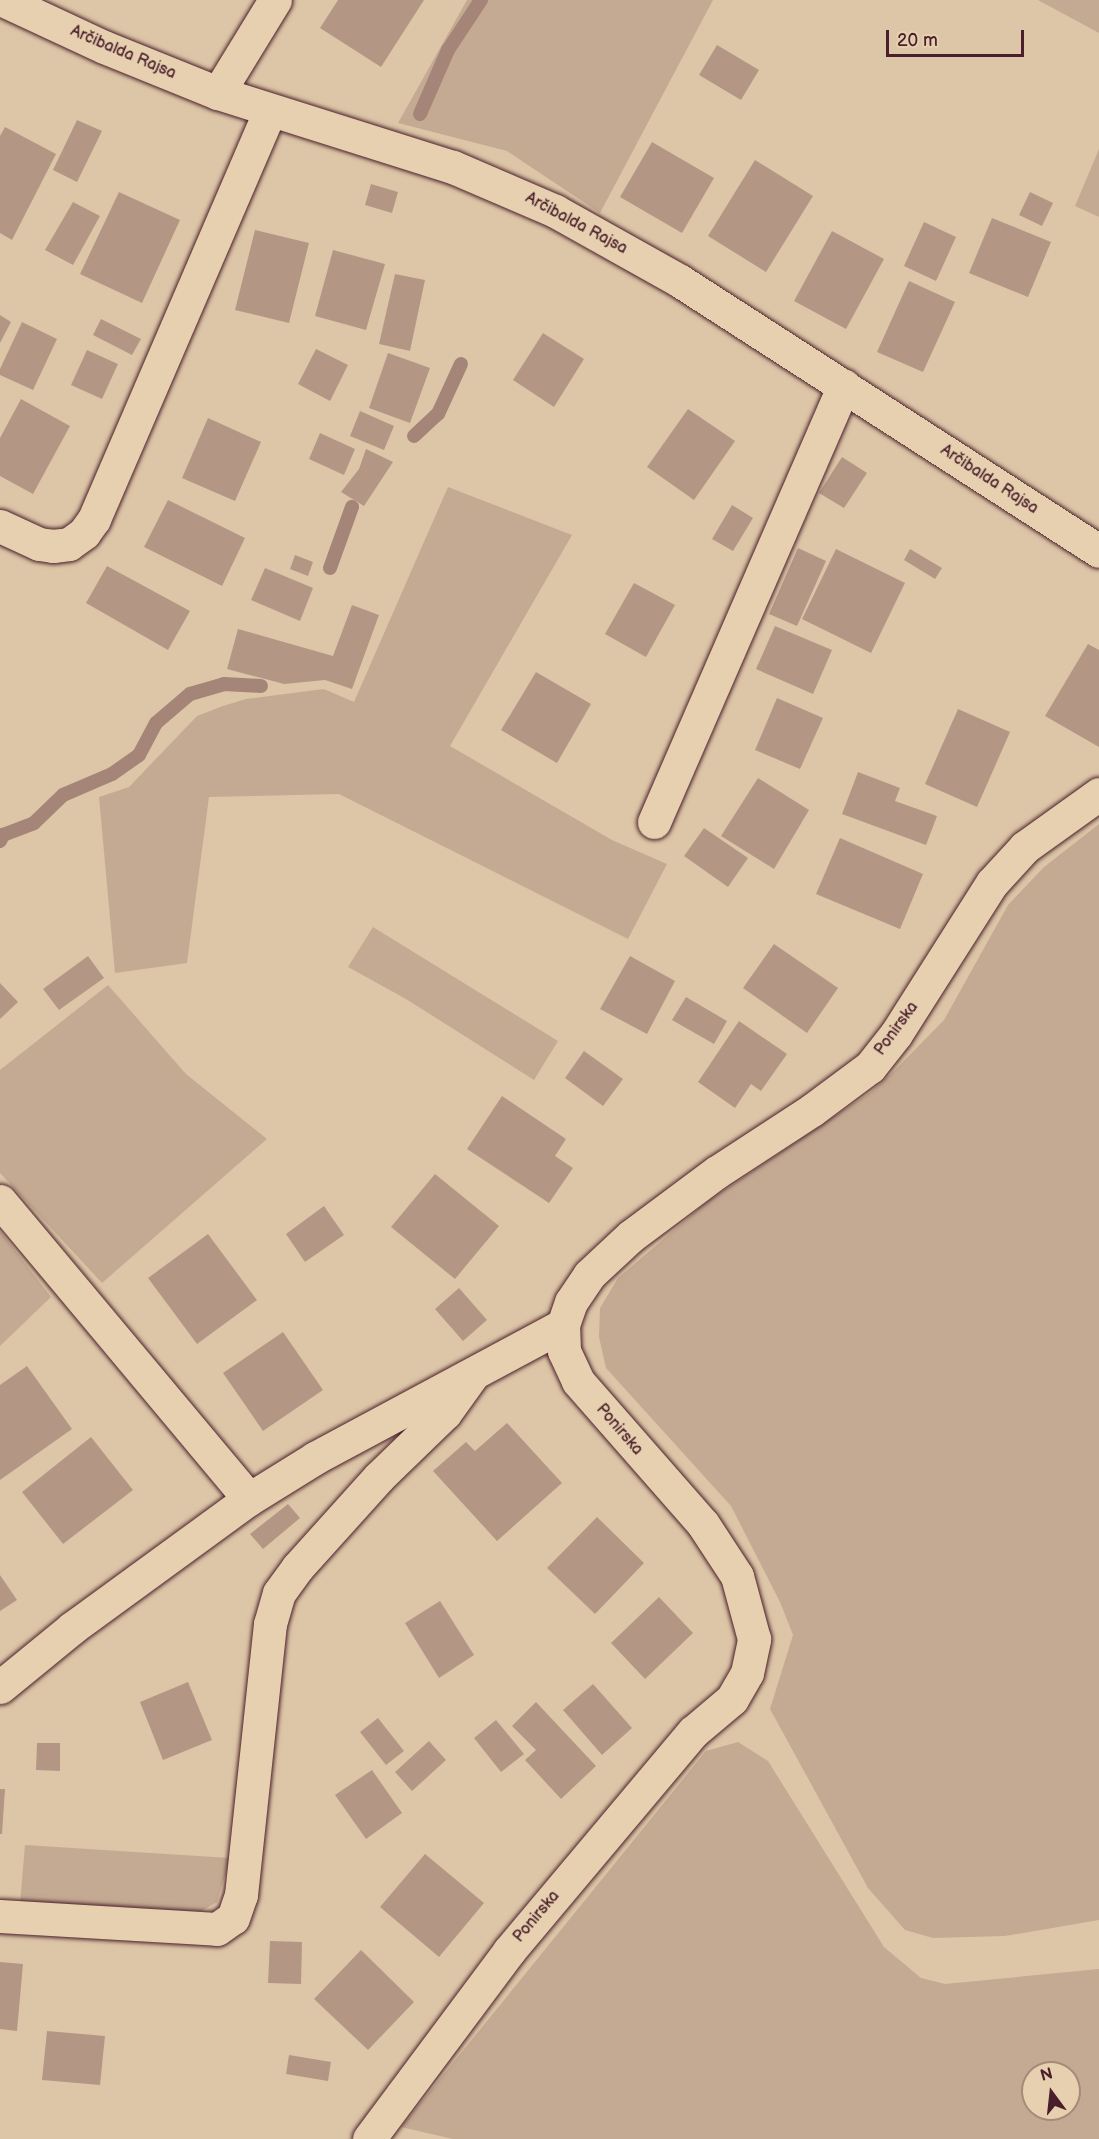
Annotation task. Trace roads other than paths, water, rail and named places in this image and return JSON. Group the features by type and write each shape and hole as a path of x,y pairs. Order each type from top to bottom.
{"street":[{"name":"Arčibalda Rajsa","path":"3,0 104,47 218,93 453,167 555,211 680,281 1099,551"},
{"path":"218,93 276,0"},
{"path":"0,526 39,544 53,546 69,544 84,533 94,519 270,110"},
{"path":"654,822 844,386"},
{"name":"Ponirska","path":"369,2139 509,1951 686,1740 732,1699 747,1673 754,1639 737,1576 703,1524 578,1381 564,1351 563,1325 571,1302 589,1275 631,1236 717,1172 812,1110 870,1067 901,1026 992,883 1025,847 1099,794"},
{"path":"0,1201 249,1499"},
{"path":"0,1687 72,1628 249,1499 315,1458 563,1325"},
{"path":"0,1916 218,1929 233,1918 241,1895 270,1624 279,1593 302,1562 379,1477 445,1413 473,1374"}],"waterway":[{"path":"420,114 448,50 481,0"},
{"path":"414,436 438,414 461,364"},
{"path":"330,568 352,507"},
{"path":"0,841 3,835 34,823 63,795 112,774 139,755 156,723 190,694 224,684 261,686"}]}
